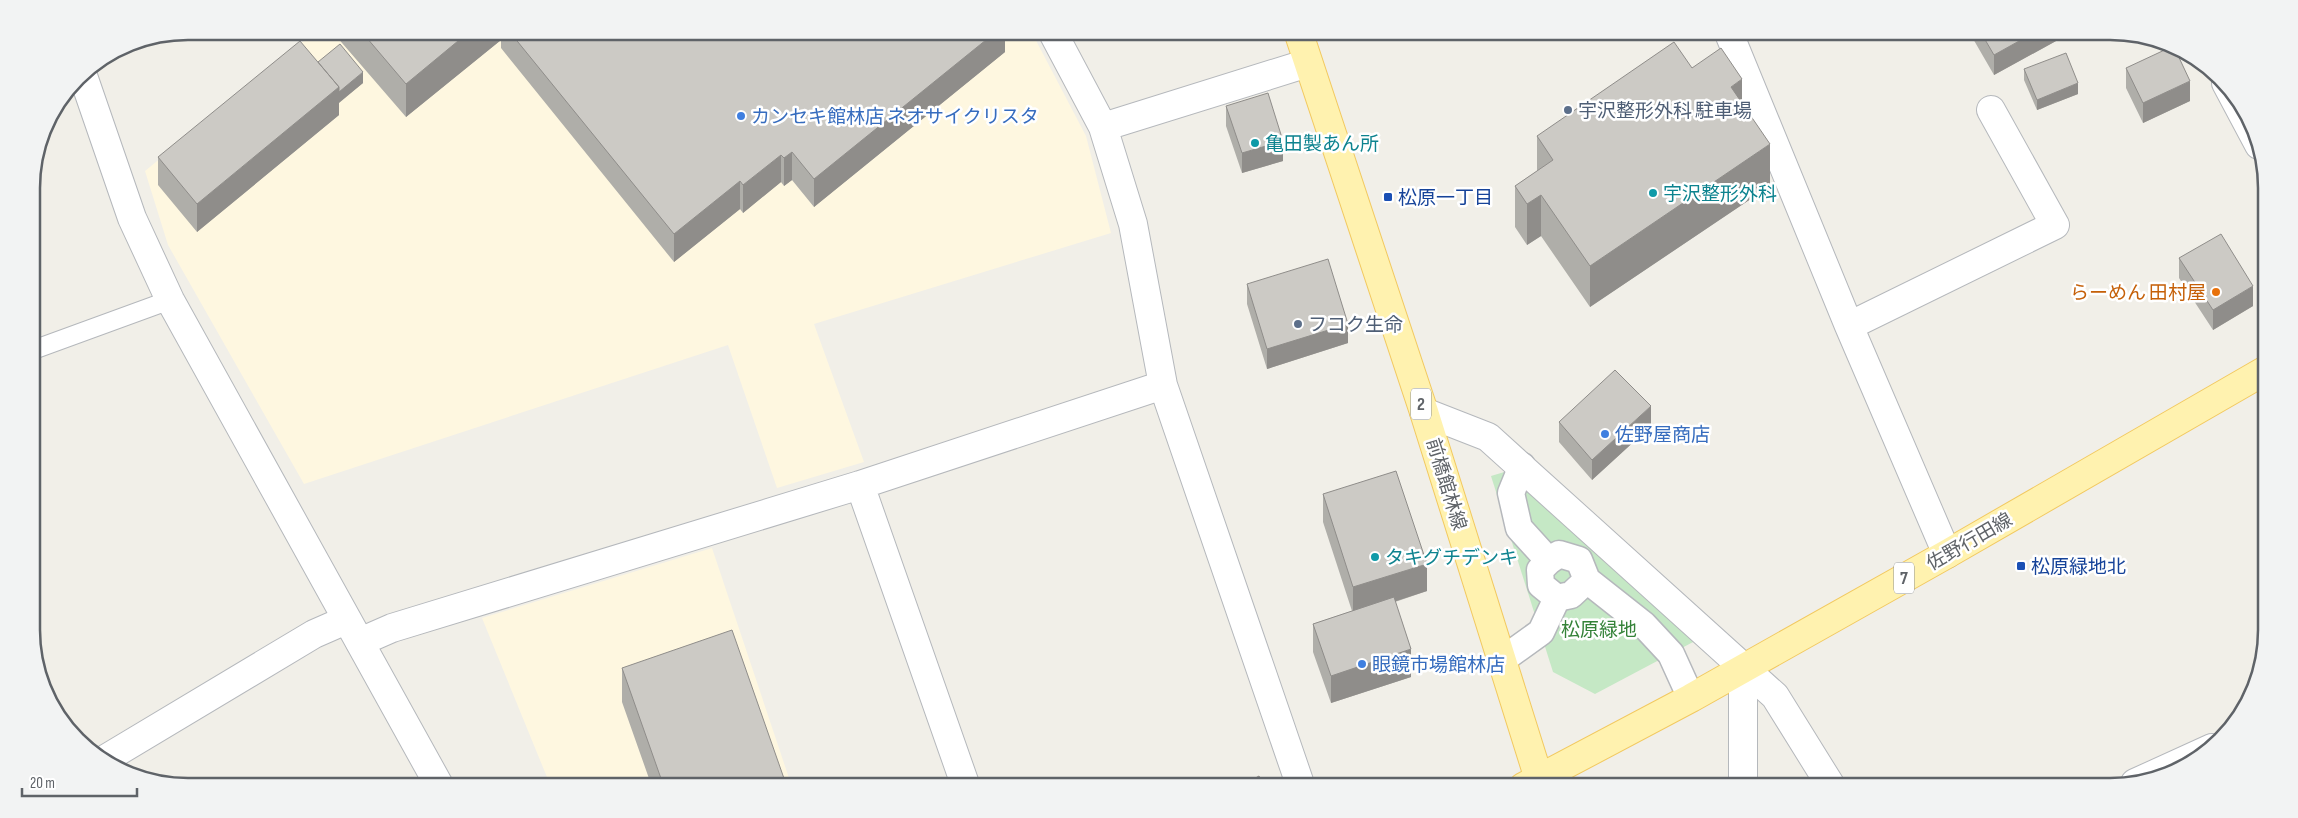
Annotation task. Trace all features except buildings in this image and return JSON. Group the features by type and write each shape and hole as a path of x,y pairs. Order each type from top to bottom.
{"main road":[{"name":"前橋館林線","path":"1301,40 1424,412 1502,660 1530,778"},
{"name":"佐野行田線","path":"1540,778 1691,698 1948,554 2258,375"}],"street":[{"path":"1057,40 1103,127 1133,224 1163,385 1299,778"},
{"path":"1732,40 1849,326 1948,554"},
{"path":"1103,127 1308,63"},
{"path":"85,82 132,218 170,300 435,778"},
{"path":"1849,326 2055,225 1991,110"},
{"path":"111,756 314,634 402,625 860,485 1163,385"},
{"path":"1424,412 1488,436 1775,696 1826,778"},
{"path":"1522,466 1512,493 1519,528 1549,561"},
{"path":"860,485 963,778"},
{"path":"1557,598 1541,585 1540,570 1559,554 1579,560 1587,580 1644,625 1671,654 1691,698"},
{"path":"1557,598 1571,595 1587,580"},
{"path":"1502,660 1541,632 1557,598"},
{"path":"1743,668 1743,778"}],"lane":[{"path":"40,347 170,300"}],"shaded area":[{"path":"305,40 1036,40 1086,136 1111,233 814,324 864,462 777,488 728,345 304,484 168,245 145,171"},
{"path":"712,548 789,778 547,778 482,618"}],"green space":[{"name":"松原緑地","path":"1511,470 1695,641 1595,694 1553,672 1491,476"}],"place":[{"name":"宇沢整形外科 駐車場","path":"1568,110"},
{"name":"カンセキ館林店 ネオサイクリスタ","path":"741,116"},
{"name":"亀田製あん所","path":"1255,143"},
{"name":"宇沢整形外科","path":"1653,193"},
{"name":"松原一丁目","path":"1388,197"},
{"name":"らーめん 田村屋","path":"2216,292"},
{"name":"フコク生命","path":"1298,324"},
{"name":"佐野屋商店","path":"1605,434"},
{"name":"タキグチデンキ","path":"1375,557"},
{"name":"松原緑地北","path":"2021,566"},
{"name":"眼鏡市場館林店","path":"1362,664"}]}
